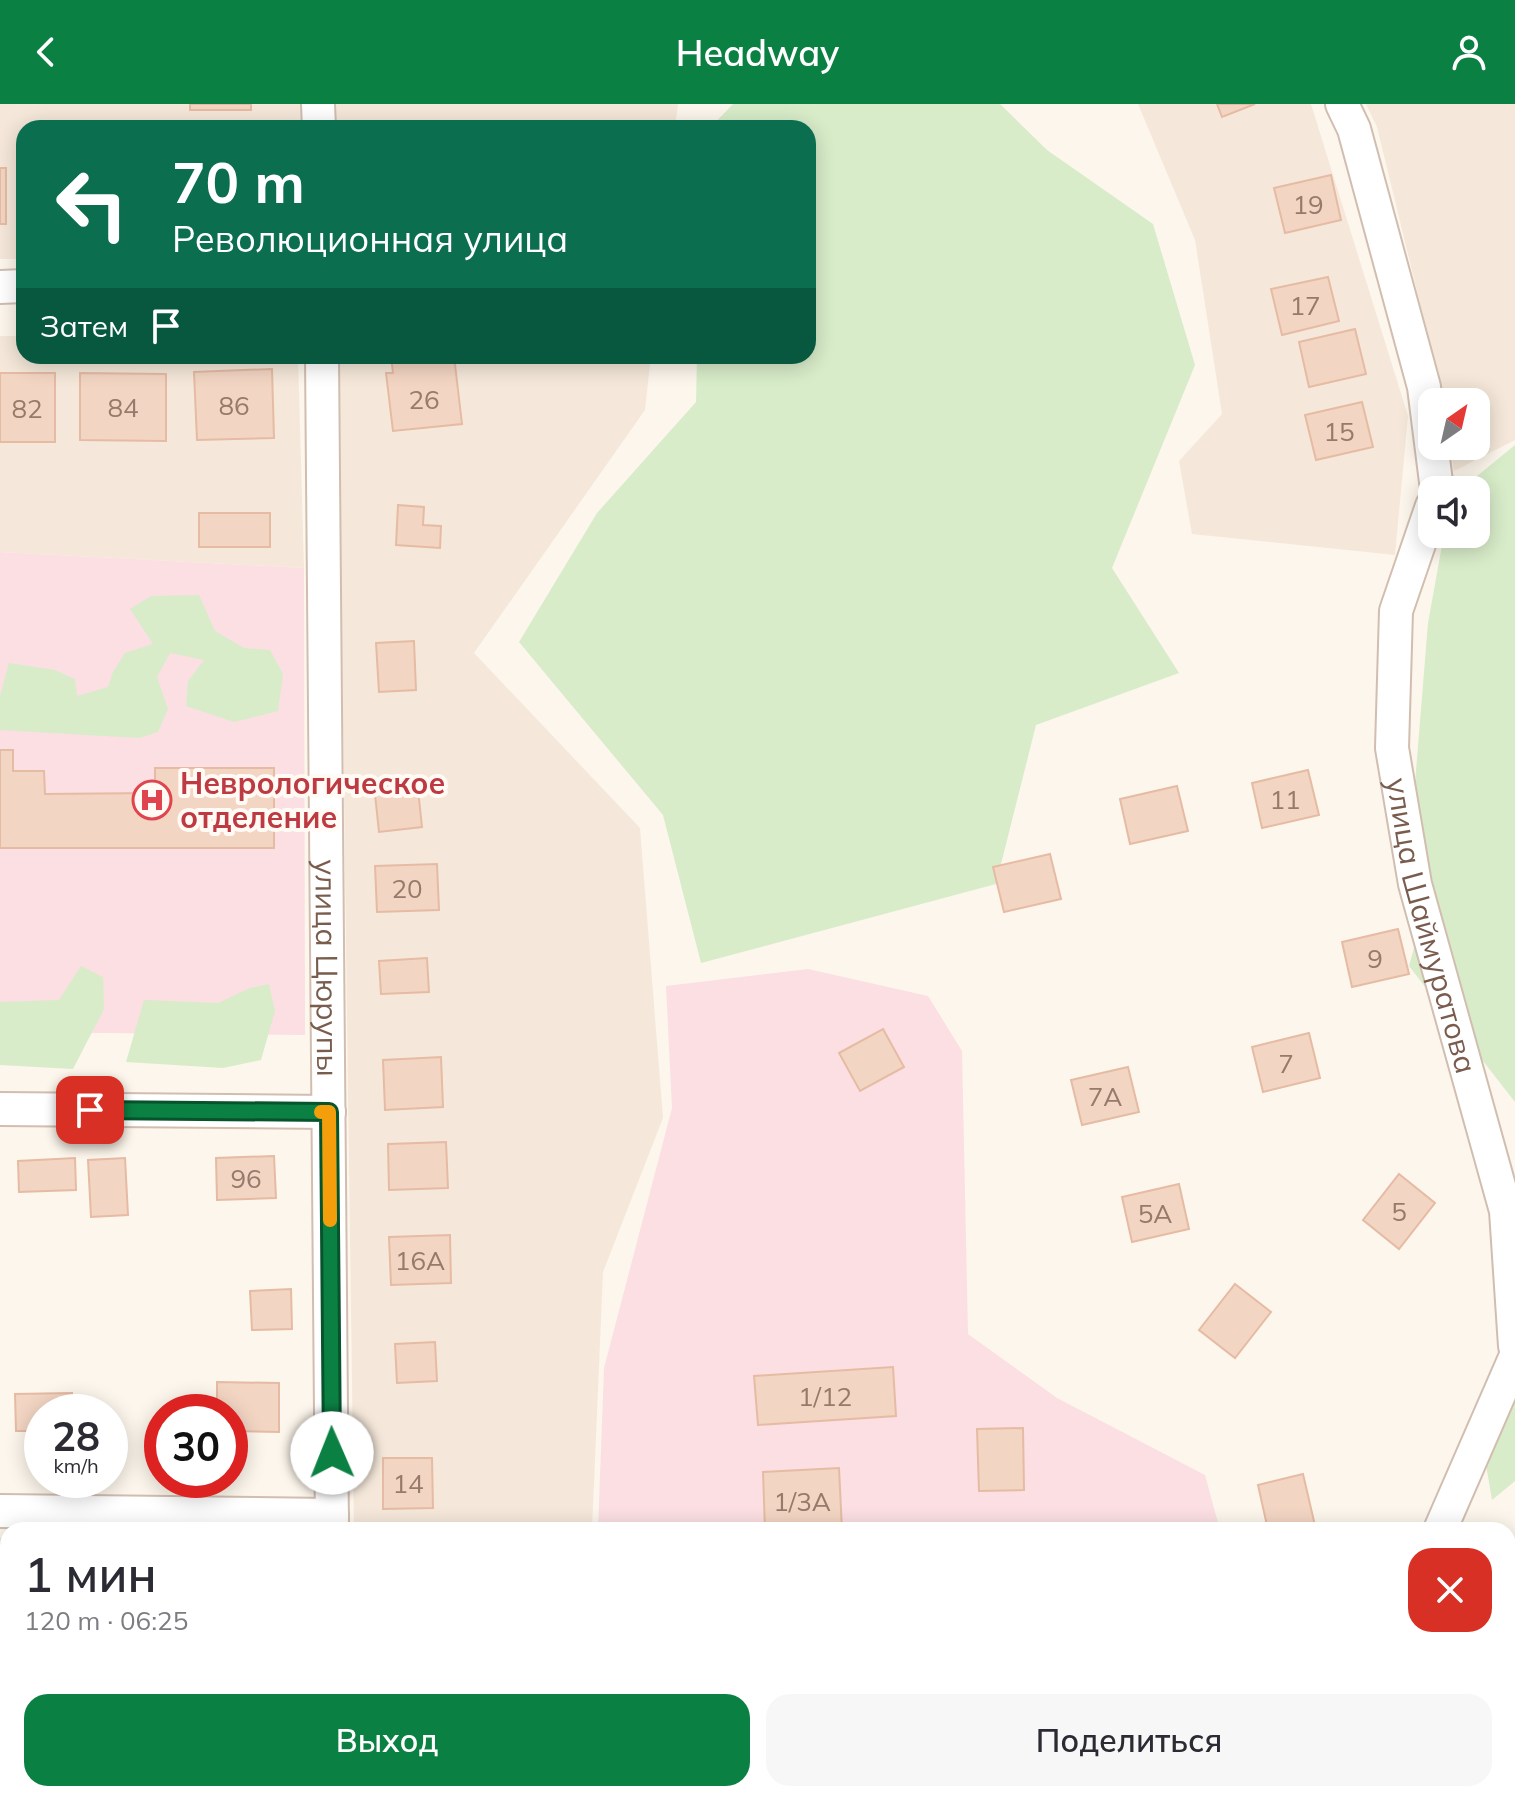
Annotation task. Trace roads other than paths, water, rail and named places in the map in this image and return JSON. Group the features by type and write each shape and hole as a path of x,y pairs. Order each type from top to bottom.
{"street":[{"path":"1342,104 1354,129 1424,387 1435,476"},
{"name":"улица Цюрупы","path":"322,364 332,1522"},
{"name":"улица Шаймуратова","path":"1418,547 1396,611 1392,748 1415,884 1506,1211 1515,1346"},
{"path":"0,1109 329,1112"},
{"path":"1443,1522 1515,1358"},
{"path":"0,1511 332,1522"}],"place":[{"name":"Неврологическое отделение","path":"152,800"}]}
